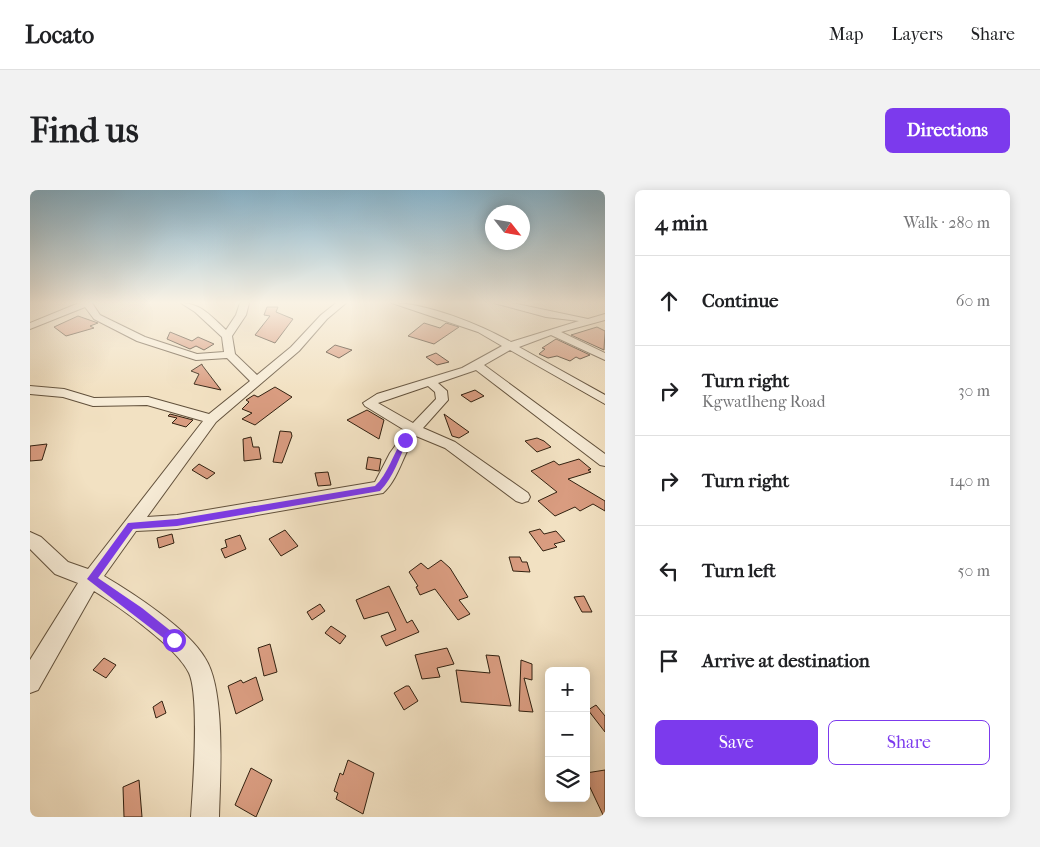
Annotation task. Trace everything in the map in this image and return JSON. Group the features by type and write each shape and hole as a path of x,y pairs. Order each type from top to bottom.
{"street":[{"path":"125,332 140,340 193,357 230,355"},
{"path":"223,332 227,336 230,355 256,380"},
{"path":"227,336 229,332"},
{"path":"30,682 64,621 92,579 211,419 295,349 310,332"},
{"path":"485,332 605,400"},
{"path":"522,497 450,445 415,430 369,403 381,397 478,366 489,356 551,332"},
{"path":"553,332 605,357"},
{"path":"478,366 605,461"},
{"path":"131,525 177,522 377,489 387,480 393,461 405,440 442,400 440,391 430,382"},
{"path":"30,390 64,393 100,402 148,401 211,419"},
{"path":"30,539 66,571 92,579 139,612 174,640 198,666 203,681 207,775 205,817"}],"building":[{"path":"61,332 79,332 66,336"},
{"path":"171,332 192,341 198,337 214,344 204,350 196,346 190,349 167,339"},
{"path":"257,332 283,332 275,343 255,335"},
{"path":"413,332 451,332 434,344 408,336"},
{"path":"580,332 605,332 604,350 571,335"},
{"path":"556,339 590,355 580,359 576,357 570,361 557,356 548,358 539,354 545,349 542,348"},
{"path":"335,345 352,350 339,358 326,352"},
{"path":"436,353 449,362 437,365 426,357"},
{"path":"202,364 221,390 194,384 199,374 191,371"},
{"path":"275,387 292,397 255,425 242,419 252,413 242,409 249,402 246,400 254,395 258,397"},
{"path":"475,390 484,396 471,402 461,395"},
{"path":"367,410 384,420 379,439 347,420"},
{"path":"170,414 193,420 186,427 172,423 177,418 168,416"},
{"path":"444,414 469,432 459,438 452,436"},
{"path":"280,431 291,432 292,436 282,463 273,462"},
{"path":"251,437 253,447 259,447 261,459 244,461 243,439"},
{"path":"537,438 551,447 537,452 525,441"},
{"path":"47,444 42,460 30,461 30,446"},
{"path":"368,457 381,459 379,471 366,469"},
{"path":"579,459 591,469 588,470 591,472 568,479 605,501 605,511 593,504 580,511 575,507 555,516 538,501 557,492 531,471 554,461 559,465"},
{"path":"199,464 215,473 207,479 192,470"},
{"path":"328,472 331,485 318,486 315,473"},
{"path":"540,529 544,534 556,531 565,541 554,544 557,547 543,551 529,532"},
{"path":"285,530 298,546 281,556 269,539"},
{"path":"172,534 174,543 159,548 157,538"},
{"path":"240,535 246,549 225,558 221,549 227,547 225,540"},
{"path":"509,557 520,557 522,562 527,562 530,572 513,571"},
{"path":"441,560 450,568 468,597 459,600 470,614 458,620 435,589 420,595 416,587 418,586 409,572 421,563 428,569"},
{"path":"389,586 407,623 412,620 419,632 386,646 381,636 396,630 388,612 364,619 356,600"},
{"path":"584,596 592,612 582,612 574,597"},
{"path":"320,604 325,611 312,620 307,612"},
{"path":"331,626 346,636 340,644 325,633"},
{"path":"270,644 277,672 264,676 258,648"},
{"path":"447,648 454,664 437,668 440,677 422,679 415,655"},
{"path":"486,655 499,656 511,706 461,702 456,670 490,673"},
{"path":"104,658 116,665 106,678 93,670"},
{"path":"521,660 532,664 532,680 524,678 533,712 519,711"},
{"path":"256,677 263,700 236,714 228,686 241,680 243,683"},
{"path":"409,686 418,701 404,710 394,693"},
{"path":"162,701 166,713 156,718 153,707"},
{"path":"596,705 605,716 605,732 590,713 590,709"},
{"path":"348,760 374,773 363,814 336,799 338,793 334,791 340,773 343,775"},
{"path":"251,768 272,780 256,817 235,805"},
{"path":"605,770 605,817 590,787 590,772"},
{"path":"139,780 142,817 124,817 123,787"}],"route":[{"path":"174,640 139,612 92,579 131,525 177,522 377,489 387,480 393,461 405,440"}]}
